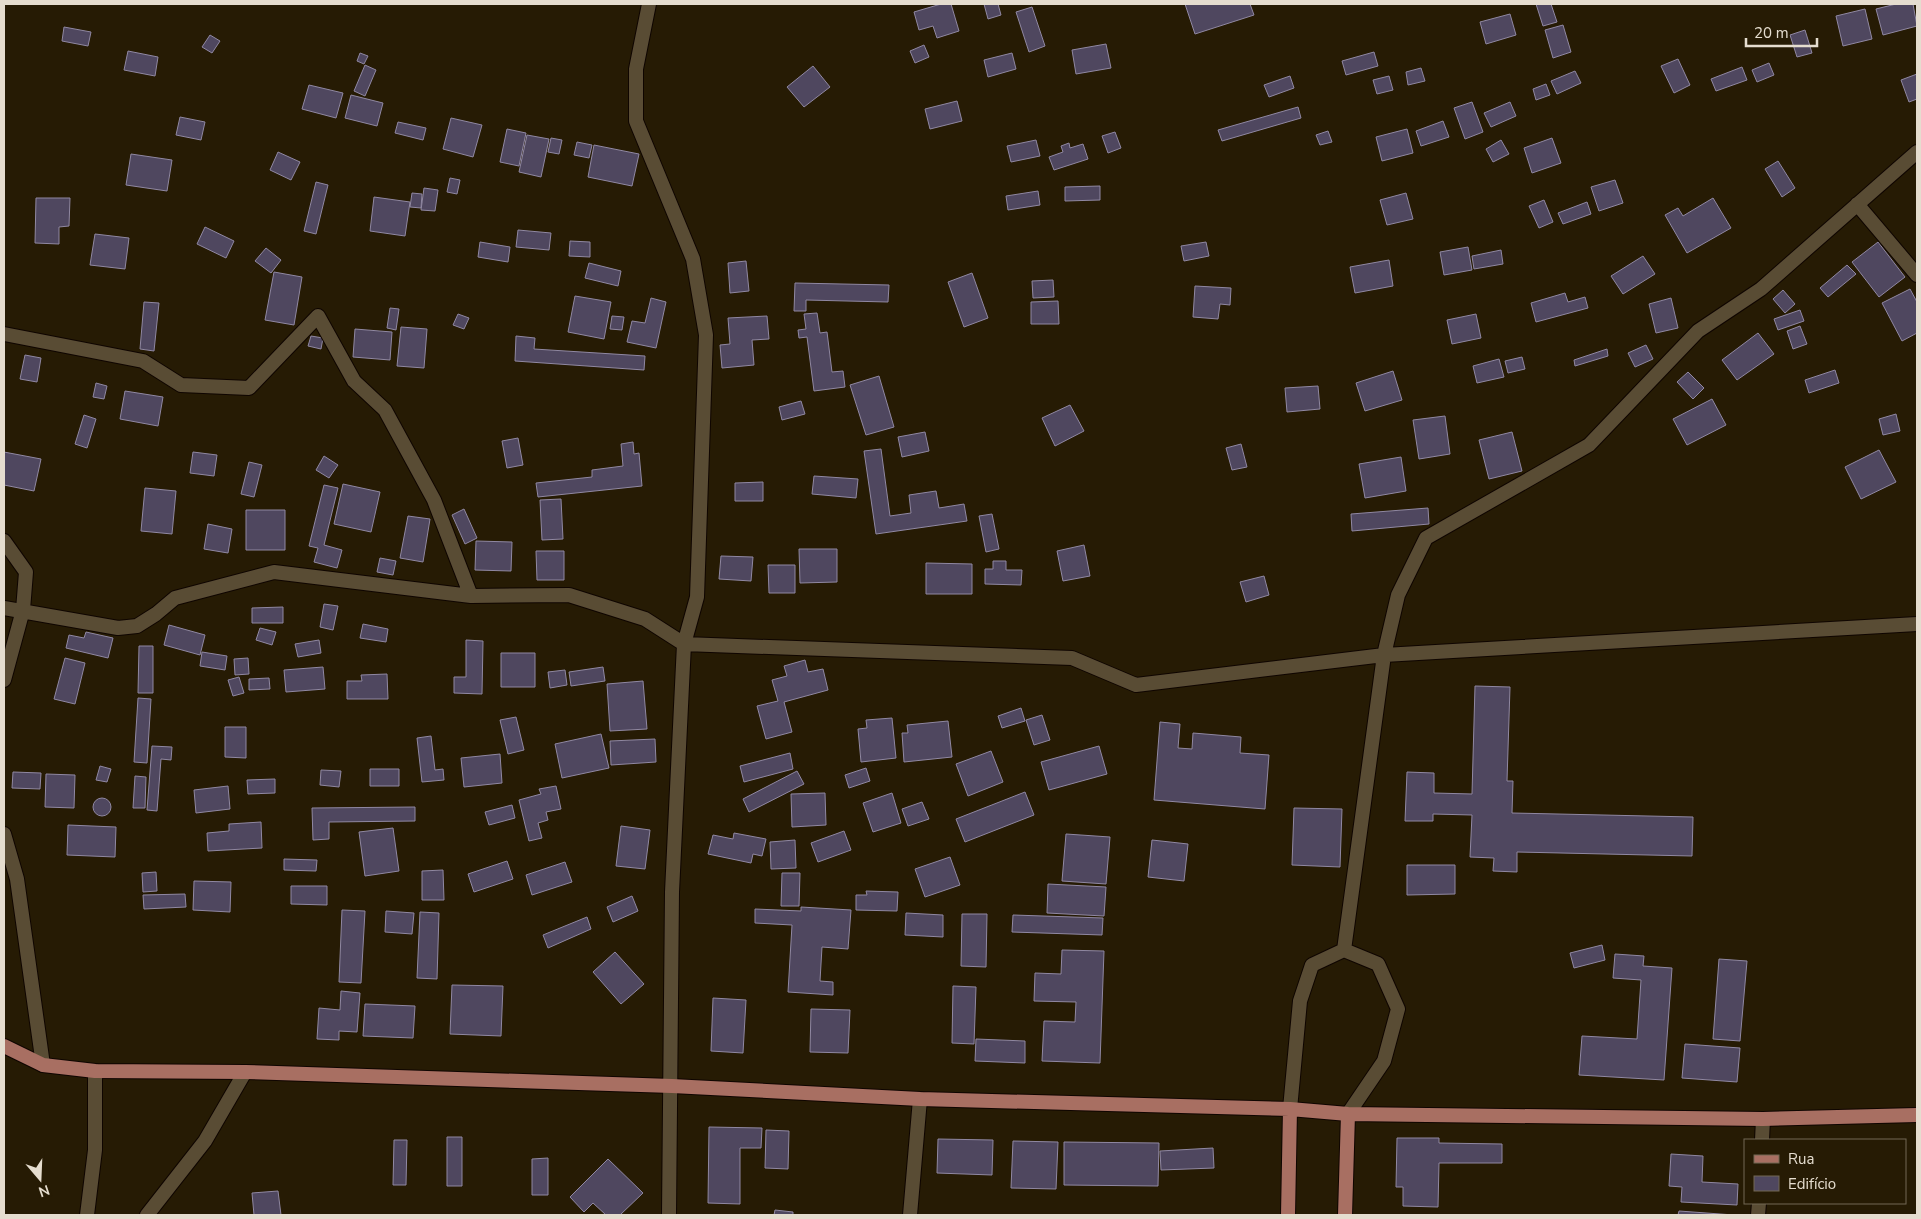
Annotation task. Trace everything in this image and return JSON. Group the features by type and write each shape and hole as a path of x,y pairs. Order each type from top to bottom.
{"main road":[{"path":"4,1046 43,1065 95,1070 245,1072 672,1086 920,1099 1290,1109 1348,1114 1763,1119 1917,1115"},
{"path":"1288,1215 1290,1109"},
{"path":"1345,1215 1348,1114"}],"street":[{"path":"648,4 636,69 636,121 693,259 706,335 697,598 684,644 672,892 672,1086 669,1215"},
{"path":"1344,950 1384,655 1398,595 1426,538 1589,445 1698,331 1761,289 1917,152"},
{"path":"1856,204 1917,275"},
{"path":"4,334 144,361 181,385 249,388 318,316 354,380 385,410 407,450 434,500 471,596"},
{"path":"4,540 26,572 23,610 4,680"},
{"path":"4,608 118,628 137,626 156,614 175,598 274,572 471,596 569,595 645,619 684,644 1072,658 1136,686 1384,655 1917,624"},
{"path":"4,834 17,879 43,1065"},
{"path":"1290,1109 1300,1001 1312,965 1344,950 1378,964 1398,1009 1384,1061 1348,1114"},
{"path":"87,1215 95,1150 95,1070"},
{"path":"147,1215 205,1141 245,1072"},
{"path":"910,1215 920,1099"},
{"path":"1762,1139 1763,1119"}],"building":[{"path":"941,4 951,4 959,31 937,38 933,26 919,30 914,12"},
{"path":"984,4 998,4 1001,15 988,19"},
{"path":"1185,4 1250,4 1254,15 1195,34"},
{"path":"1536,4 1551,4 1557,22 1543,26"},
{"path":"1896,4 1913,4 1917,26 1883,35 1876,9"},
{"path":"1032,7 1045,46 1029,52 1016,12"},
{"path":"1865,9 1872,39 1843,46 1836,16"},
{"path":"1510,14 1516,35 1486,44 1480,22"},
{"path":"1563,25 1571,52 1553,58 1545,30"},
{"path":"64,27 91,32 88,46 62,41"},
{"path":"1805,30 1812,53 1797,57 1790,35"},
{"path":"210,35 220,41 212,53 202,47"},
{"path":"1106,44 1111,68 1076,74 1072,50"},
{"path":"924,45 929,57 915,63 910,51"},
{"path":"128,51 158,57 155,76 124,70"},
{"path":"1374,52 1378,66 1346,75 1342,61"},
{"path":"360,53 368,56 364,64 357,61"},
{"path":"1012,53 1016,69 988,77 984,60"},
{"path":"1678,59 1690,85 1674,93 1661,66"},
{"path":"1769,63 1774,75 1757,82 1752,70"},
{"path":"365,65 376,70 365,96 354,91"},
{"path":"813,66 830,87 804,107 787,87"},
{"path":"1742,67 1747,80 1716,91 1711,79"},
{"path":"1421,68 1425,81 1408,85 1406,72"},
{"path":"1575,71 1581,83 1557,94 1551,81"},
{"path":"1917,74 1917,99 1909,102 1901,80"},
{"path":"1290,76 1294,88 1269,97 1264,85"},
{"path":"1389,76 1393,90 1377,94 1373,80"},
{"path":"1546,84 1550,95 1536,100 1533,89"},
{"path":"309,85 343,93 336,118 302,109"},
{"path":"351,95 383,103 377,126 345,118"},
{"path":"957,101 962,121 930,129 925,109"},
{"path":"1472,102 1483,132 1465,139 1454,108"},
{"path":"1510,102 1516,116 1491,127 1484,113"},
{"path":"1298,107 1301,118 1222,141 1218,130"},
{"path":"180,117 205,122 201,140 176,135"},
{"path":"451,118 482,125 473,157 443,149"},
{"path":"1443,121 1449,137 1421,146 1416,131"},
{"path":"398,122 426,128 423,140 395,133"},
{"path":"507,129 526,133 519,166 500,162"},
{"path":"1407,129 1413,153 1382,161 1376,137"},
{"path":"1328,131 1332,142 1320,145 1316,135"},
{"path":"1115,132 1121,148 1108,153 1102,136"},
{"path":"527,135 549,139 541,177 519,172"},
{"path":"551,138 562,140 559,154 548,152"},
{"path":"1552,138 1561,163 1532,173 1524,148"},
{"path":"1036,140 1040,156 1011,162 1007,146"},
{"path":"1501,140 1509,154 1493,162 1486,149"},
{"path":"577,142 592,145 589,158 574,155"},
{"path":"1069,143 1070,148 1083,144 1088,159 1054,170 1049,157 1063,152 1061,146"},
{"path":"594,145 639,154 632,186 588,177"},
{"path":"278,152 300,162 291,180 270,170"},
{"path":"131,154 172,160 167,191 126,185"},
{"path":"1778,161 1795,188 1782,197 1765,169"},
{"path":"450,178 460,180 457,194 447,192"},
{"path":"1615,180 1623,203 1599,211 1591,187"},
{"path":"316,182 328,185 316,234 304,231"},
{"path":"1100,186 1100,200 1065,201 1065,187"},
{"path":"424,188 438,190 435,211 421,210"},
{"path":"1038,191 1040,205 1008,210 1006,196"},
{"path":"412,193 422,194 421,208 410,207"},
{"path":"1406,193 1413,219 1387,225 1380,200"},
{"path":"374,197 410,202 405,236 370,231"},
{"path":"36,198 70,198 69,226 59,227 59,244 35,243"},
{"path":"1713,198 1731,228 1687,253 1665,215 1678,208 1683,216"},
{"path":"1544,200 1553,222 1539,228 1529,206"},
{"path":"1587,202 1591,214 1563,224 1558,213"},
{"path":"205,227 234,241 226,258 197,244"},
{"path":"518,230 551,233 549,250 516,247"},
{"path":"95,234 129,238 125,269 90,265"},
{"path":"570,241 590,242 590,257 569,256"},
{"path":"480,242 510,247 508,262 478,257"},
{"path":"1206,242 1209,256 1184,261 1181,246"},
{"path":"1878,242 1905,277 1879,297 1852,262"},
{"path":"1468,247 1472,270 1444,275 1440,252"},
{"path":"266,248 281,260 271,273 255,261"},
{"path":"1501,250 1503,264 1474,269 1472,256"},
{"path":"1643,256 1655,274 1623,294 1611,276"},
{"path":"1389,260 1393,286 1355,293 1350,267"},
{"path":"746,261 749,291 730,293 728,263"},
{"path":"589,263 621,271 618,286 585,278"},
{"path":"1847,265 1856,274 1828,297 1820,288"},
{"path":"274,272 302,277 294,325 265,320"},
{"path":"972,273 988,318 964,327 948,282"},
{"path":"1053,280 1054,297 1033,298 1032,281"},
{"path":"795,283 889,285 888,302 806,300 806,311 794,311"},
{"path":"1195,286 1231,288 1230,305 1220,304 1218,319 1193,317"},
{"path":"1910,289 1917,302 1917,333 1902,341 1882,303"},
{"path":"1783,290 1795,304 1785,313 1773,299"},
{"path":"1565,293 1568,302 1585,297 1588,308 1536,322 1531,303"},
{"path":"575,296 611,302 604,339 568,332"},
{"path":"651,298 666,302 656,348 627,342 632,321 645,323"},
{"path":"1671,298 1678,328 1656,333 1649,304"},
{"path":"1058,301 1059,324 1031,324 1031,302"},
{"path":"144,302 159,303 154,351 140,349"},
{"path":"390,308 399,309 396,330 387,328"},
{"path":"1800,310 1804,321 1778,330 1774,319"},
{"path":"817,313 820,333 827,332 832,372 843,371 845,387 814,391 807,337 799,338 798,330 806,329 804,314"},
{"path":"458,314 469,318 464,329 453,325"},
{"path":"1476,314 1481,338 1452,344 1447,320"},
{"path":"612,316 624,317 622,330 610,329"},
{"path":"767,316 769,339 752,340 754,365 722,368 720,345 730,344 728,318"},
{"path":"1800,326 1807,344 1793,349 1787,331"},
{"path":"401,327 427,329 424,368 397,366"},
{"path":"355,329 392,332 390,360 353,357"},
{"path":"1758,333 1774,354 1737,380 1722,360"},
{"path":"311,336 323,338 321,349 308,346"},
{"path":"516,336 535,338 534,349 645,356 644,370 515,361"},
{"path":"1646,345 1653,359 1635,367 1628,353"},
{"path":"1607,349 1608,356 1575,366 1574,360"},
{"path":"25,355 41,358 37,382 20,379"},
{"path":"1522,357 1525,369 1508,373 1505,361"},
{"path":"1499,359 1504,377 1477,383 1473,366"},
{"path":"1835,370 1839,383 1809,393 1805,380"},
{"path":"1393,371 1402,400 1365,411 1356,383"},
{"path":"1688,372 1704,388 1693,399 1677,382"},
{"path":"879,376 894,427 866,435 850,385"},
{"path":"96,383 107,386 104,399 93,397"},
{"path":"1318,386 1320,409 1287,412 1285,388"},
{"path":"125,391 163,397 158,426 120,419"},
{"path":"1712,399 1726,425 1687,445 1673,419"},
{"path":"801,401 805,414 782,420 779,407"},
{"path":"1070,405 1084,431 1055,446 1042,418"},
{"path":"1896,414 1900,431 1883,435 1879,419"},
{"path":"84,415 96,419 87,448 75,444"},
{"path":"1445,416 1450,454 1419,459 1413,420"},
{"path":"925,432 929,451 902,457 898,437"},
{"path":"1512,432 1522,471 1489,479 1479,440"},
{"path":"518,438 523,465 507,468 502,441"},
{"path":"633,442 634,454 639,453 642,486 538,497 536,483 592,477 592,470 623,466 621,444"},
{"path":"1241,444 1247,467 1232,470 1226,448"},
{"path":"881,449 890,516 911,513 909,495 936,491 939,508 964,504 967,521 876,534 864,451"},
{"path":"1879,450 1896,482 1861,499 1845,467"},
{"path":"4,452 41,459 34,491 4,485"},
{"path":"193,452 217,455 214,476 190,473"},
{"path":"324,456 338,465 329,478 316,470"},
{"path":"1401,457 1406,491 1365,498 1359,464"},
{"path":"249,462 262,465 254,497 241,494"},
{"path":"814,476 858,479 856,498 812,494"},
{"path":"763,482 763,501 735,501 735,483"},
{"path":"343,484 380,492 371,532 334,524"},
{"path":"324,485 338,488 324,545 342,550 337,568 314,562 318,548 309,546"},
{"path":"145,488 176,491 172,534 141,531"},
{"path":"561,499 563,539 542,540 540,500"},
{"path":"1428,508 1429,524 1352,531 1351,514"},
{"path":"464,509 477,538 465,544 452,515"},
{"path":"246,510 285,510 285,550 246,550"},
{"path":"992,514 999,549 986,552 979,516"},
{"path":"408,516 430,519 423,562 400,558"},
{"path":"208,524 232,529 228,553 204,549"},
{"path":"476,541 512,542 511,571 475,570"},
{"path":"1084,545 1090,576 1063,581 1057,551"},
{"path":"799,549 837,549 837,582 800,583"},
{"path":"536,551 564,551 564,580 537,580"},
{"path":"721,556 753,557 751,581 719,579"},
{"path":"380,558 396,561 393,575 377,572"},
{"path":"993,561 1006,561 1006,570 1022,570 1021,585 985,584 985,569 993,569"},
{"path":"926,563 972,564 972,594 926,594"},
{"path":"768,565 795,565 795,593 769,593"},
{"path":"1264,576 1269,595 1246,602 1240,582"},
{"path":"324,604 338,606 333,630 320,627"},
{"path":"283,607 283,623 252,623 252,608"},
{"path":"363,624 388,629 386,642 360,638"},
{"path":"169,625 205,635 200,655 164,645"},
{"path":"260,628 276,632 272,645 256,640"},
{"path":"86,632 113,638 108,658 66,648 69,635 84,638"},
{"path":"319,640 321,653 298,657 295,644"},
{"path":"466,640 483,641 482,694 454,693 454,677 466,677"},
{"path":"139,646 153,646 153,693 138,693"},
{"path":"202,652 227,656 225,670 200,666"},
{"path":"501,653 535,653 535,687 501,687"},
{"path":"65,658 85,663 75,704 54,699"},
{"path":"248,658 249,674 235,675 234,659"},
{"path":"805,660 808,672 823,669 828,690 784,702 792,732 766,739 757,706 778,701 772,680 787,676 784,666"},
{"path":"323,667 325,689 286,692 284,670"},
{"path":"603,667 605,681 571,686 569,672"},
{"path":"565,670 567,685 550,688 548,672"},
{"path":"387,674 388,699 347,699 347,681 362,681 361,675"},
{"path":"239,677 244,693 233,696 228,680"},
{"path":"269,678 270,689 249,690 249,679"},
{"path":"643,681 647,729 610,731 607,684"},
{"path":"1475,686 1510,687 1507,781 1513,781 1512,813 1693,817 1692,856 1517,852 1517,872 1493,871 1494,858 1470,857 1472,815 1433,814 1433,821 1405,821 1407,772 1434,773 1434,793 1472,794"},
{"path":"138,698 151,699 147,763 134,762"},
{"path":"1021,708 1025,721 1002,728 998,716"},
{"path":"1042,715 1050,740 1034,745 1026,720"},
{"path":"516,717 524,750 508,754 500,720"},
{"path":"892,718 896,758 861,762 858,729 867,728 866,720"},
{"path":"948,721 952,757 904,762 902,733 908,733 907,725"},
{"path":"1160,722 1180,724 1178,748 1192,749 1193,733 1241,737 1240,753 1269,755 1265,809 1154,800"},
{"path":"225,727 246,727 246,758 225,757"},
{"path":"601,734 609,768 562,778 555,744"},
{"path":"431,736 435,770 443,769 444,780 422,782 417,738"},
{"path":"655,739 656,762 611,765 610,741"},
{"path":"152,746 172,747 171,760 161,759 157,811 147,810"},
{"path":"1099,746 1107,774 1049,790 1041,762"},
{"path":"991,751 1003,782 968,796 956,764"},
{"path":"790,753 793,769 744,782 740,766"},
{"path":"500,754 502,783 464,787 461,758"},
{"path":"100,766 111,769 107,782 96,780"},
{"path":"866,768 870,781 849,788 845,775"},
{"path":"370,769 399,769 399,786 370,786"},
{"path":"321,770 341,771 339,787 320,785"},
{"path":"797,771 804,784 749,812 743,799"},
{"path":"13,772 41,773 40,789 12,788"},
{"path":"46,774 75,775 74,808 45,807"},
{"path":"135,776 146,777 145,808 133,808"},
{"path":"275,779 275,793 248,794 247,780"},
{"path":"228,786 230,809 196,813 194,790"},
{"path":"556,786 561,809 546,812 548,820 538,823 542,838 529,841 519,800 541,794 539,789"},
{"path":"1025,792 1034,815 965,842 956,819"},
{"path":"825,793 826,825 792,827 791,794"},
{"path":"892,793 901,823 873,832 863,803"},
{"path":"102,798 108,801 111,807 108,813 102,816 96,813 93,807 96,801"},
{"path":"922,802 929,819 908,826 902,809"},
{"path":"512,805 515,818 489,825 485,812"},
{"path":"415,807 415,821 329,822 329,839 313,840 312,808"},
{"path":"1294,808 1342,809 1340,867 1292,865"},
{"path":"261,822 262,848 208,851 207,833 229,831 229,824"},
{"path":"68,825 116,827 115,857 67,855"},
{"path":"621,826 650,830 645,869 616,866"},
{"path":"393,828 399,871 365,876 359,832"},
{"path":"844,831 851,850 818,862 811,843"},
{"path":"734,833 766,839 762,856 753,854 751,863 708,854 713,835 733,839"},
{"path":"1066,834 1110,837 1106,884 1062,881"},
{"path":"795,840 796,868 771,869 770,842"},
{"path":"1152,840 1188,844 1184,881 1148,877"},
{"path":"950,857 960,885 925,897 915,869"},
{"path":"284,859 317,860 316,871 284,870"},
{"path":"507,861 513,879 474,892 468,874"},
{"path":"565,862 572,882 532,895 526,875"},
{"path":"1407,865 1455,865 1455,894 1407,895"},
{"path":"443,870 444,900 422,900 422,871"},
{"path":"156,872 157,891 143,892 142,873"},
{"path":"782,873 800,873 799,906 781,906"},
{"path":"194,881 231,882 230,912 193,910"},
{"path":"1048,884 1106,887 1104,916 1047,913"},
{"path":"291,886 327,886 327,905 291,904"},
{"path":"866,891 898,892 897,911 856,910 856,895 867,895"},
{"path":"185,894 186,907 144,909 143,895"},
{"path":"632,896 638,911 613,922 607,907"},
{"path":"801,907 851,910 848,949 822,947 820,981 833,982 833,995 788,992 792,925 755,923 755,909 801,911"},
{"path":"342,910 365,911 361,983 339,982"},
{"path":"386,911 414,913 412,934 385,932"},
{"path":"420,912 439,913 437,979 417,978"},
{"path":"906,913 943,915 943,937 905,935"},
{"path":"962,914 987,914 986,967 961,966"},
{"path":"1013,915 1103,918 1102,935 1012,932"},
{"path":"587,917 591,929 548,948 543,935"},
{"path":"1602,945 1605,960 1574,968 1570,953"},
{"path":"1062,950 1104,951 1100,1063 1042,1061 1044,1021 1075,1022 1076,1002 1034,1001 1035,973 1061,974"},
{"path":"615,952 644,984 621,1004 593,972"},
{"path":"1615,954 1644,956 1643,966 1672,968 1664,1080 1579,1075 1582,1036 1637,1039 1641,980 1613,978"},
{"path":"1719,959 1747,961 1740,1041 1713,1039"},
{"path":"452,985 503,986 501,1036 450,1034"},
{"path":"953,986 976,987 974,1044 952,1043"},
{"path":"341,991 360,993 357,1032 339,1031 339,1040 317,1039 319,1008 340,1010"},
{"path":"713,998 746,1000 743,1053 711,1051"},
{"path":"365,1004 415,1006 413,1038 363,1036"},
{"path":"811,1009 850,1010 848,1053 810,1052"},
{"path":"976,1039 1025,1041 1025,1063 975,1061"},
{"path":"1685,1044 1740,1048 1737,1082 1682,1078"},
{"path":"709,1127 762,1128 761,1148 740,1148 740,1204 708,1203"},
{"path":"766,1130 789,1131 788,1169 765,1168"},
{"path":"447,1137 462,1137 462,1186 447,1186"},
{"path":"1397,1138 1439,1138 1439,1143 1502,1144 1502,1163 1439,1163 1438,1207 1403,1206 1403,1187 1396,1187"},
{"path":"938,1139 993,1140 992,1175 937,1173"},
{"path":"394,1140 407,1140 406,1185 393,1185"},
{"path":"1013,1141 1058,1142 1056,1189 1011,1188"},
{"path":"1064,1142 1159,1143 1158,1186 1064,1185"},
{"path":"1213,1148 1214,1168 1161,1170 1160,1151"},
{"path":"1671,1154 1703,1156 1702,1182 1738,1184 1737,1205 1681,1202 1682,1187 1669,1186"},
{"path":"548,1158 548,1195 532,1195 532,1159"},
{"path":"608,1159 643,1193 620,1215 606,1215 593,1203 584,1212 570,1197"},
{"path":"278,1191 281,1215 254,1215 252,1193"},
{"path":"775,1210 793,1212 793,1215 774,1215"},
{"path":"1679,1211 1734,1215 1678,1215"}]}
